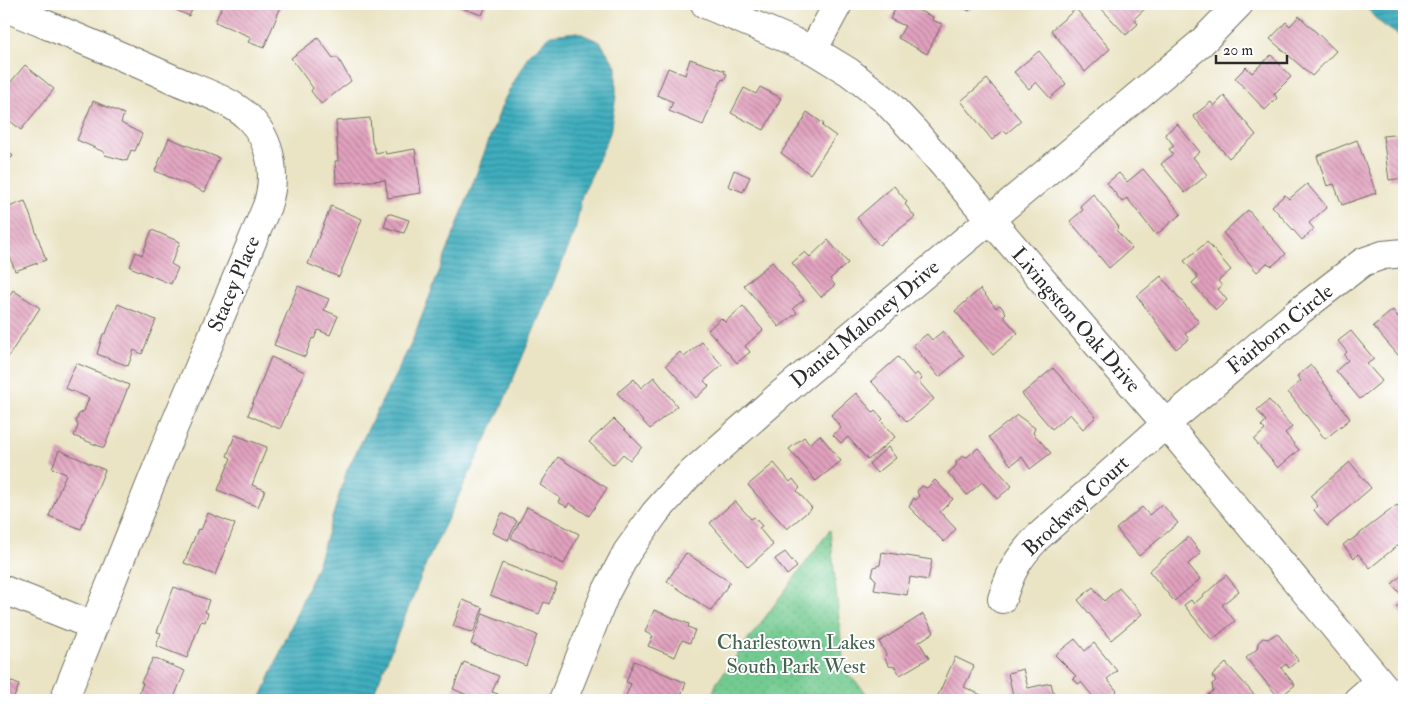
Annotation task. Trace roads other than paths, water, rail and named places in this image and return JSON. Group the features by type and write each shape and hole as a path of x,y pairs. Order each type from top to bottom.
{"street":[{"name":"Livingston Oak Drive","path":"705,4 813,50 849,72 885,100 916,133 1166,424 1387,691"},
{"path":"813,50 838,4"},
{"name":"Daniel Maloney Drive","path":"563,700 605,594 627,552 655,513 686,477 780,395 1201,42 1239,4"},
{"name":"Stacey Place","path":"4,7 233,105 249,118 260,132 269,151 273,172 271,193 267,206 165,448 64,700"},
{"name":"Fairborn Circle","path":"1166,424 1298,312 1363,262 1382,255 1404,254"},
{"name":"Brockway Court","path":"1002,599 1010,574 1028,547 1166,424"},
{"path":"4,590 94,626"},
{"path":"1358,700 1387,691"}],"water":[{"path":"1366,4 1404,4 1404,38 1377,20"},
{"path":"577,32 600,42 616,66 616,96 610,133 582,195 575,232 501,408 427,562 371,700 260,700 318,563 347,470 411,344 504,100 528,56 551,35"}],"park label":[{"name":"Charlestown Lakes South Park West","path":"796,654"}]}
